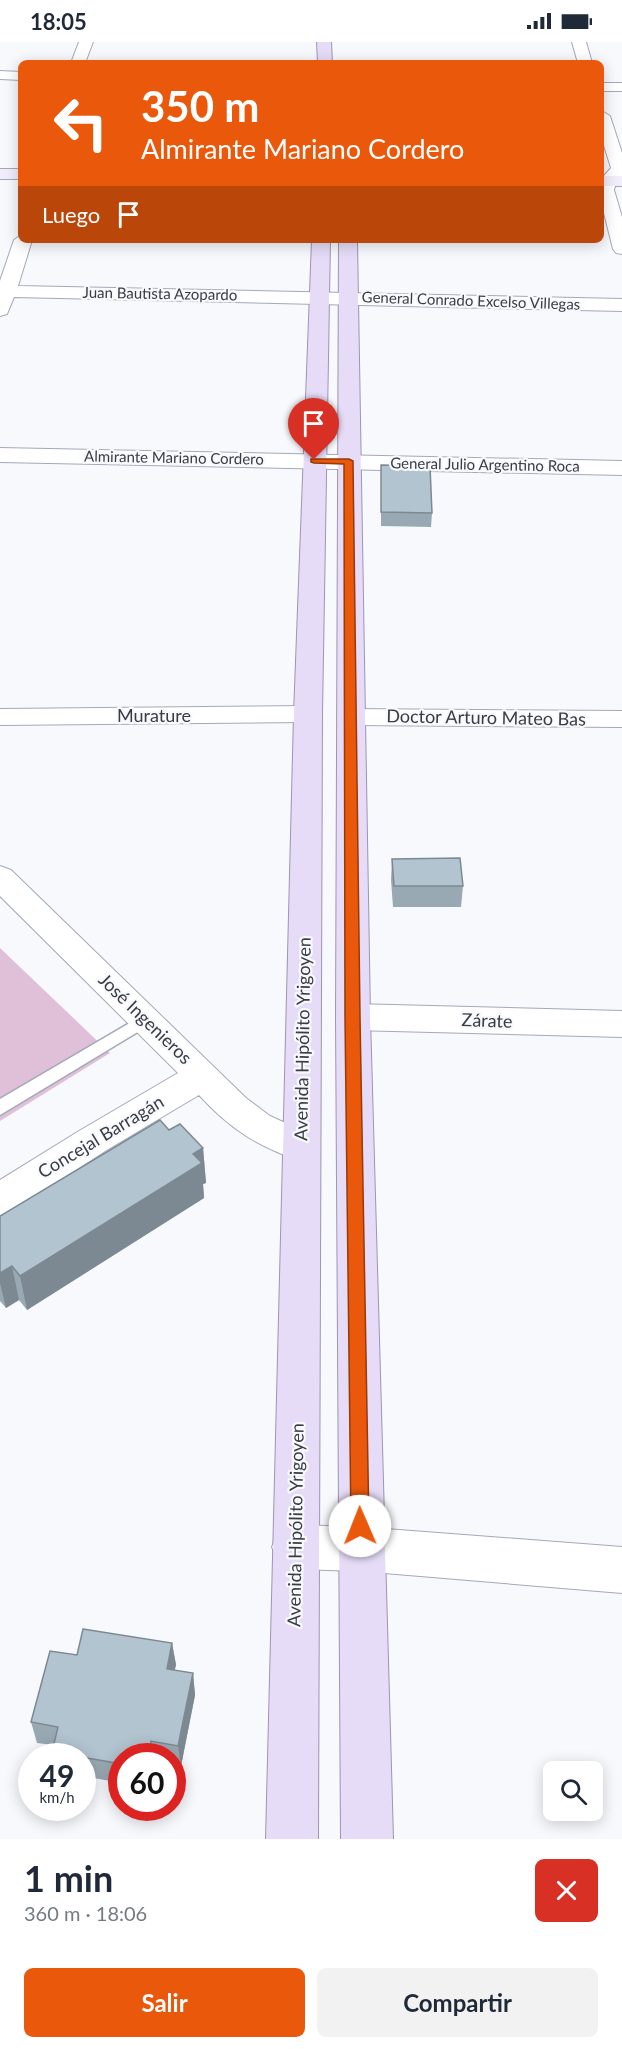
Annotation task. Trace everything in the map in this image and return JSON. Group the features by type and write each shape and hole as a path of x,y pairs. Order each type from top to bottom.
{"main road":[{"path":"324,42 325,60"},
{"name":"Avenida Hipólito Yrigoyen","path":"292,1839 308,714 321,243"},
{"path":"348,243 353,1017 366,1839"}],"street":[{"path":"79,60 86,42"},
{"path":"579,42 584,60"},
{"path":"0,75 18,76"},
{"path":"604,87 622,87"},
{"path":"604,122 619,170 606,190 622,249"},
{"path":"0,310 4,291 22,243"},
{"name":"Juan Bautista Azopardo","path":"4,291 320,297"},
{"name":"General Conrado Excelso Villegas","path":"320,297 622,305"},
{"name":"Almirante Mariano Cordero","path":"0,456 349,461"},
{"name":"General Julio Argentino Roca","path":"349,461 622,468"},
{"name":"Murature","path":"0,717 308,714"},
{"name":"Doctor Arturo Mateo Bas","path":"351,717 622,719"},
{"name":"José Ingenieros","path":"0,877 233,1108 257,1126 301,1146"},
{"name":"Zárate","path":"353,1017 622,1024"},
{"name":"Concejal Barragán","path":"0,1200 99,1148 203,1076"},
{"path":"295,1547 360,1549 622,1570"}],"lane":[{"path":"0,1108 146,1020"}],"shaded area":[{"path":"0,948 110,1053 0,1121"}],"building":[{"path":"381,465 430,466 432,513 381,512"},
{"path":"460,858 463,886 394,886 392,859"},
{"path":"160,1120 169,1130 180,1124 203,1148 193,1154 202,1163 20,1276 12,1266 0,1273 0,1216"},
{"path":"83,1629 172,1643 167,1669 193,1673 179,1743 151,1741 151,1743 108,1743 108,1762 96,1760 96,1743 54,1743 58,1727 31,1722 50,1651 77,1655"}],"route":[{"path":"314,460 349,461 360,1526"}]}
